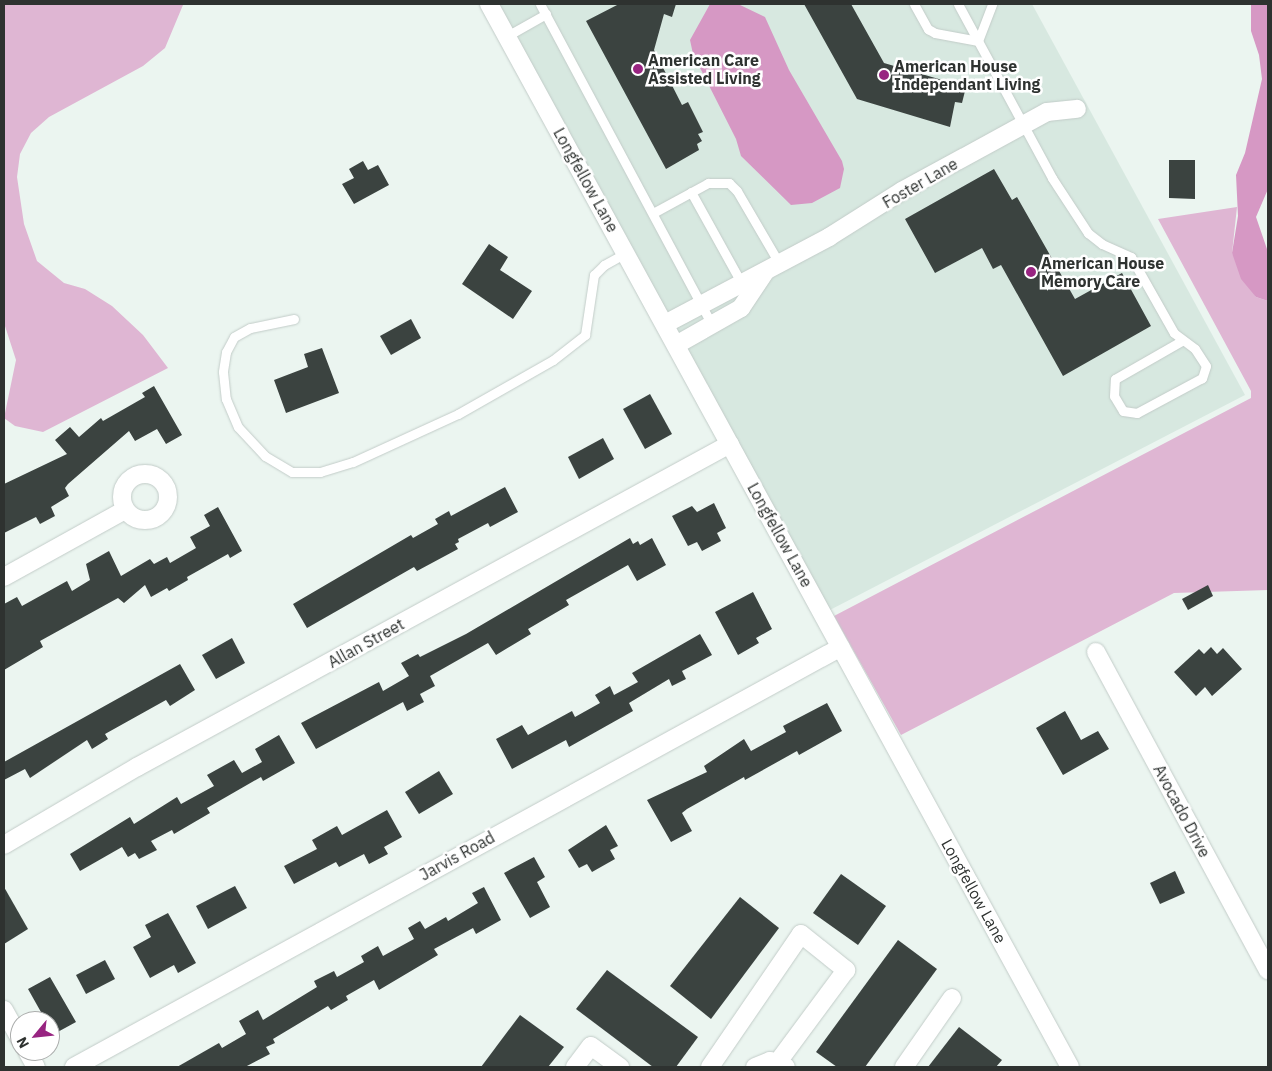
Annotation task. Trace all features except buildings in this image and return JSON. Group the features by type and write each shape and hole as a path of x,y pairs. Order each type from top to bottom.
{"street":[{"name":"Longfellow Lane","path":"489,4 1070,1067"},
{"name":"Foster Lane","path":"665,324 701,304 745,290 773,266 1047,112 1077,110"},
{"name":"Foster Lane","path":"676,345 741,308 745,290"},
{"name":"Allan Street","path":"4,845 137,767 730,444"},
{"path":"4,577 125,510"},
{"name":"Jarvis Road","path":"74,1067 841,646"},
{"name":"Avocado Drive","path":"1096,652 1268,970"},
{"path":"710,1067 801,934 846,970 782,1065 762,1063 756,1067"},
{"path":"904,1067 952,998"},
{"path":"575,1067 590,1046 620,1067"}],"lane":[{"path":"540,4 712,325"},
{"path":"914,4 928,29 935,33 978,42"},
{"path":"958,4 1052,178 1088,233 1102,244 1131,257 1174,333 1183,340 1202,358 1206,366 1202,378 1137,413 1123,411 1114,396 1115,379 1183,340"},
{"path":"978,42 992,4"},
{"path":"507,36 546,14"},
{"path":"653,213 708,183 729,183 737,191 773,266"},
{"path":"691,192 745,290"},
{"path":"294,318 250,328 234,337 226,352 223,372 226,399 238,427 265,456 292,472 320,472 353,462 458,414 553,360 585,335 594,275 604,265 626,253"}],"shaded area":[{"path":"4,4 183,5 165,48 143,66 49,117 31,133 20,154 17,177 24,224 37,261 64,283 85,289 112,306 143,335 168,368 43,432 15,426 4,418 16,360 4,323"},
{"path":"494,4 1032,4 1245,395 828,611"},
{"path":"710,4 738,4 765,17 789,70 842,161 844,169 840,188 812,203 791,205 741,156 736,139 693,54 690,40"},
{"path":"1251,4 1268,4 1268,189 1256,217 1268,252 1268,301 1256,297 1241,279 1232,253 1238,216 1236,175 1245,153 1262,79 1259,55 1251,31"},
{"path":"1237,207 1232,253 1256,297 1268,301 1268,590 1174,593 901,735 834,616 1251,398 1251,391 1158,219"}],"place":[{"name":"American Care Assisted Living","path":"638,69"},
{"name":"American House Independant Living","path":"884,75"},
{"name":"American House Memory Care","path":"1031,272"}]}
